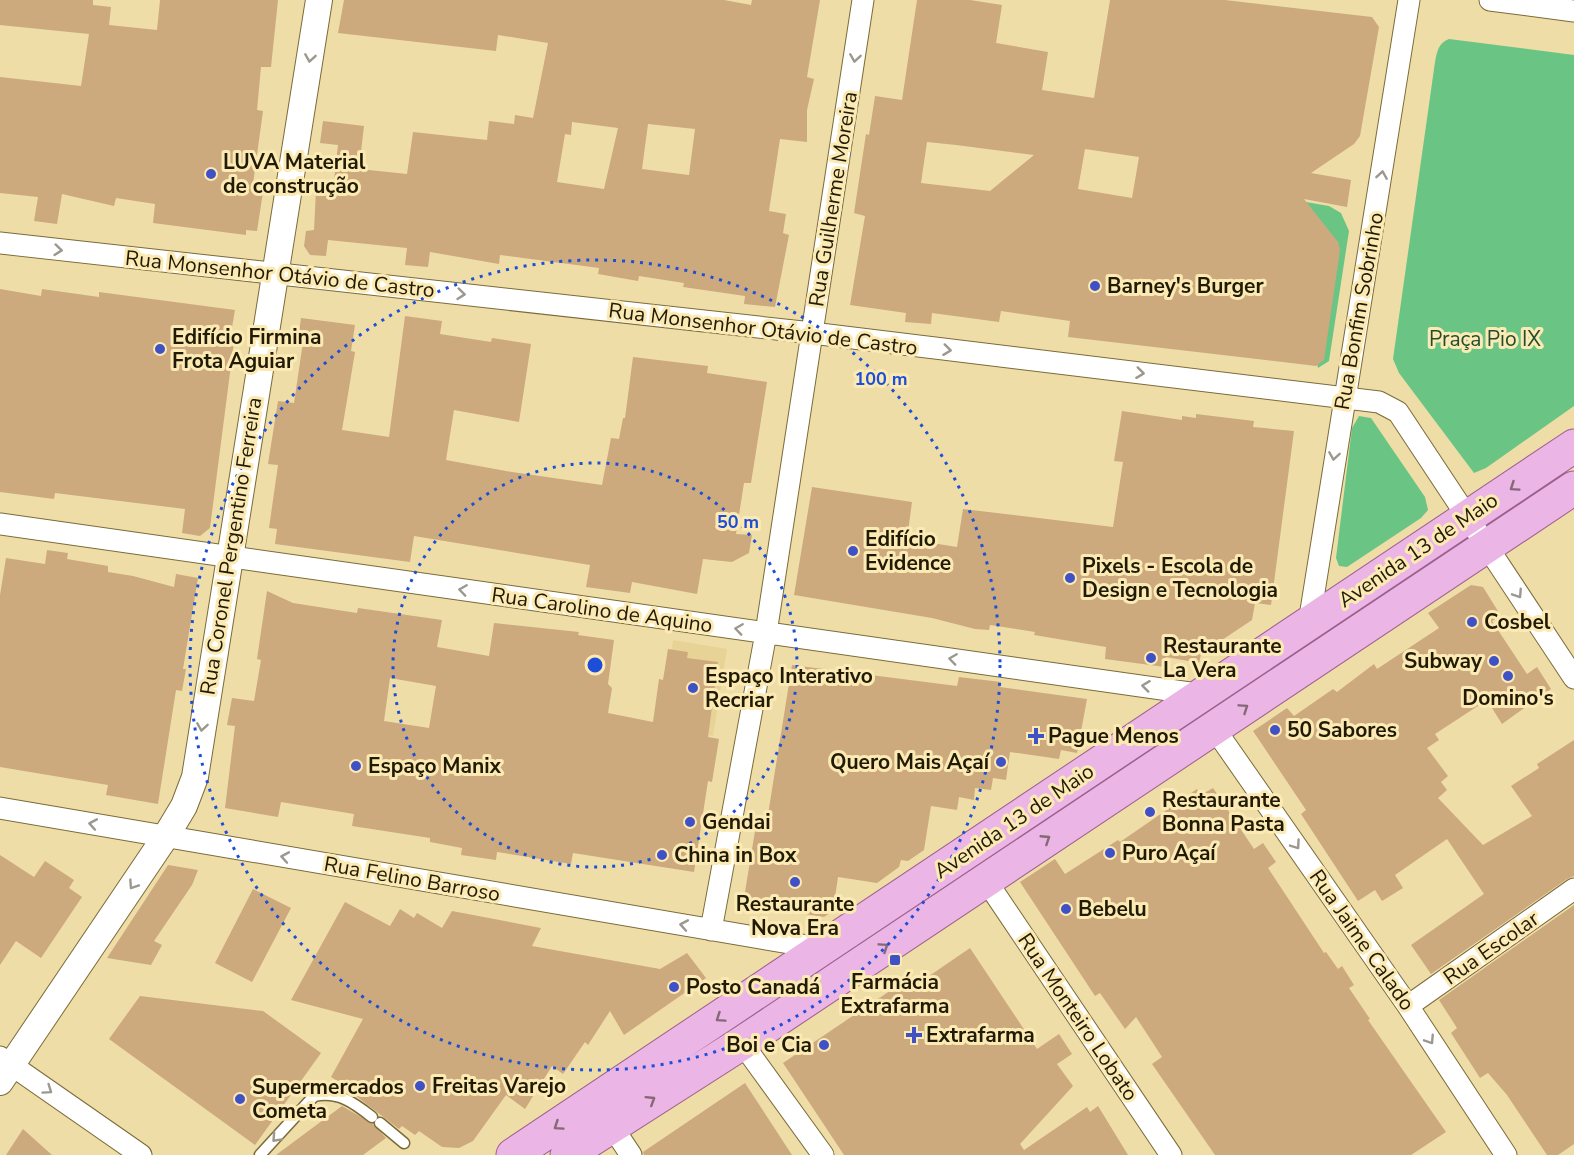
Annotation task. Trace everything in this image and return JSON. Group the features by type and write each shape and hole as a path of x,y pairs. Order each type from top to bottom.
{"main road":[{"name":"Avenida 13 de Maio","path":"513,1155 825,949 1574,446"},
{"name":"Avenida 13 de Maio","path":"567,1155 742,1043 1574,488"}],"street":[{"name":"Rua Coronel Pergentino Ferreira","path":"4,1068 166,836 184,806 195,777 319,0"},
{"name":"Rua Guilherme Moreira","path":"711,930 766,633 863,0"},
{"name":"Rua Bonfim Sobrinho","path":"1309,623 1343,398 1409,0"},
{"path":"1490,0 1574,11"},
{"name":"Rua Monsenhor Otávio de Castro","path":"0,243 812,333 1379,402 1398,412 1574,678"},
{"name":"Rua Carolino de Aquino","path":"0,524 1204,695"},
{"name":"Rua Jaime Calado","path":"1214,728 1408,1006 1506,1155"},
{"name":"Rua Felino Barroso","path":"0,808 825,949"},
{"name":"Rua Monteiro Lobato","path":"985,879 1171,1155"},
{"name":"Rua Escolar","path":"1408,1006 1574,889"},
{"path":"742,1043 823,1155"},
{"path":"4,1068 141,1155"},
{"path":"611,1125 631,1155"}],"lane":[{"path":"260,1155 314,1096 335,1094 357,1105 404,1143"}],"shaded area":[{"name":"Espaço Interativo Recriar","path":"673,640 727,649 713,736 660,727"}],"green space":[{"name":"Praça Pio IX","path":"1449,39 1574,55 1574,406 1486,468 1474,473 1399,373 1393,359 1435,62 1440,45"},
{"path":"1254,193 1329,206 1341,213 1349,231 1329,361 1318,368 1309,329"},
{"path":"1359,416 1371,418 1425,497 1428,510 1421,518 1347,567 1339,566 1336,558 1352,428"}],"building":[{"path":"0,0 93,0 93,5 111,7 109,25 157,30 160,0 278,0 271,67 261,67 257,110 263,111 252,191 263,192 257,231 246,230 246,235 153,223 155,204 116,198 114,206 62,194 57,224 34,221 38,197 0,193 0,77 81,86 89,34 0,25"},
{"path":"344,0 724,0 751,5 752,0 820,0 807,77 814,79 807,110 807,142 780,139 769,211 786,214 783,233 789,235 775,307 744,304 745,296 683,287 684,283 639,276 638,281 598,274 599,268 500,255 499,264 430,252 428,267 405,265 407,248 328,240 326,256 310,255 304,246 306,231 314,230 316,190 332,198 338,145 320,143 323,121 364,126 359,169 407,174 413,132 487,140 489,121 514,124 515,115 533,118 548,43 498,35 496,51 338,33","holes":["572,122 618,128 604,189 557,182 565,134 571,135","648,124 695,129 689,175 642,169"]},
{"path":"917,0 970,0 1002,5 996,43 1048,52 1042,90 1094,98 1110,0 1225,0 1372,17 1379,27 1360,136 1354,144 1311,173 1351,180 1347,207 1304,199 1338,242 1340,250 1324,360 1316,366 1068,337 1070,321 1001,311 999,322 932,313 931,324 905,322 906,313 850,305 865,216 854,213 866,134 869,135 875,96 902,100","holes":["927,142 956,145 1034,155 990,191 921,183","1085,149 1139,157 1132,198 1078,189"]},
{"path":"0,289 41,296 42,289 99,297 99,292 235,310 231,333 235,334 210,528 200,536 182,533 185,509 55,493 54,499 0,492"},
{"path":"405,316 442,321 440,334 491,342 492,338 531,344 519,422 454,410 446,460 602,485 611,438 619,439 623,418 625,418 633,357 708,366 707,373 767,382 751,483 744,483 736,534 752,535 749,553 732,562 703,559 697,594 632,582 630,593 586,587 590,565 414,536 410,562 275,544 277,529 269,528 278,465 268,464 278,401 294,403 303,342 298,341 301,318 355,325 351,351 355,352 342,430 389,437"},
{"path":"1122,411 1182,420 1182,416 1196,418 1196,414 1254,421 1253,427 1294,431 1271,605 1255,603 1252,620 1201,654 1199,663 1166,657 1165,667 1105,659 1106,647 1034,635 1035,632 990,625 989,630 975,629 932,618 794,595 812,487 912,502 907,539 957,547 963,509 1113,527 1123,462 1114,461"},
{"path":"47,550 68,553 67,559 108,566 108,572 174,587 176,574 198,578 183,669 186,669 182,691 176,690 158,804 106,795 108,785 0,767 0,595 6,558 45,564"},
{"path":"1471,585 1483,587 1501,616 1492,621 1527,674 1537,667 1551,689 1502,724 1487,700 1435,734 1439,740 1427,748 1448,776 1441,782 1447,790 1438,798 1483,845 1532,816 1511,786 1539,768 1537,764 1574,740 1574,876 1431,974 1411,945 1484,894 1447,839 1395,875 1403,888 1382,901 1375,890 1358,901 1301,814 1306,810 1253,731 1287,708 1294,716 1333,689 1337,692 1374,664 1377,669 1439,628 1428,613"},
{"path":"267,591 293,603 357,613 358,608 442,620 437,647 489,656 494,623 579,632 578,635 614,640 608,684 612,688 608,713 653,722 659,679 663,680 668,649 688,652 687,658 718,662 708,737 719,739 712,782 708,781 694,872 573,853 571,864 497,852 496,860 461,855 462,848 430,842 430,838 352,826 354,814 281,802 278,817 225,808 235,726 227,725 232,698 254,701 261,660 257,659","holes":["390,678 436,686 429,728 384,721"]},
{"path":"792,665 957,686 959,677 1001,682 1000,687 1087,699 1077,753 1061,750 1059,759 1010,752 1006,780 993,778 991,790 975,788 974,800 959,797 957,810 931,806 924,850 908,861 901,860 899,867 877,883 838,877 833,911 824,917 743,904 756,825 766,827"},
{"path":"1213,788 1254,849 1263,843 1276,862 1268,868 1324,953 1326,952 1338,969 1342,966 1354,985 1349,988 1370,1019 1368,1020 1446,1132 1411,1155 1215,1155 1152,1064 1162,1057 1136,1017 1125,1029 1100,993 1095,996 1020,882 1055,859 1065,874 1118,840 1120,842 1197,789 1201,795"},
{"path":"0,855 34,877 45,861 74,880 69,888 82,897 41,958 16,941 0,965"},
{"path":"168,865 198,870 192,885 154,941 162,945 151,965 107,958"},
{"path":"253,889 291,908 252,982 215,963"},
{"path":"345,902 390,926 400,909 414,918 417,913 442,928 452,911 541,928 532,946 660,969 687,953 706,978 624,1035 610,1011 588,1045 585,1042 563,1074 552,1066 525,1109 506,1095 473,1141 459,1148 442,1147 419,1131 415,1135 402,1126 399,1129 356,1096 358,1094 331,1077 363,1019 291,1000"},
{"path":"1574,905 1574,1144 1558,1155 1547,1155 1507,1095 1488,1073 1480,1078 1451,1033 1457,1028 1439,1000"},
{"path":"970,948 1037,1049 1059,1034 1072,1054 1057,1064 1073,1086 1020,1144 1024,1150 1087,1107 1090,1112 1098,1106 1128,1155 844,1155 783,1063 906,980 913,987"},
{"name":"Supermercados Cometa","path":"140,996 263,1011 321,1053 255,1145 109,1039"},
{"path":"745,1083 792,1155 644,1155 643,1152"},
{"path":"342,1106 373,1124 386,1138 363,1155 276,1155"},
{"path":"23,1129 52,1155 6,1155"}],"place":[{"name":"LUVA Material de construção","path":"211,174"},
{"name":"Barney's Burger","path":"1095,286"},
{"name":"Edifício Firmina Frota Aguiar","path":"160,349"},
{"name":"Edifício Evidence","path":"853,551"},
{"name":"Pixels - Escola de Design e Tecnologia","path":"1070,578"},
{"name":"Cosbel","path":"1472,622"},
{"name":"Restaurante La Vera","path":"1151,658"},
{"name":"Subway","path":"1494,661"},
{"name":"Domino's","path":"1508,676"},
{"name":"Espaço Interativo Recriar","path":"693,688"},
{"name":"50 Sabores","path":"1275,730"},
{"name":"Pague Menos","path":"1036,736"},
{"name":"Quero Mais Açaí","path":"1001,762"},
{"name":"Espaço Manix","path":"356,766"},
{"name":"Restaurante Bonna Pasta","path":"1150,812"},
{"name":"Gendai","path":"690,822"},
{"name":"Puro Açaí","path":"1110,853"},
{"name":"China in Box","path":"662,855"},
{"name":"Restaurante Nova Era","path":"795,882"},
{"name":"Bebelu","path":"1066,909"},
{"name":"Farmácia Extrafarma","path":"895,960"},
{"name":"Posto Canadá","path":"674,987"},
{"name":"Extrafarma","path":"914,1035"},
{"name":"Boi e Cia","path":"824,1045"},
{"name":"Freitas Varejo","path":"420,1086"},
{"name":"Supermercados Cometa","path":"240,1099"}]}
